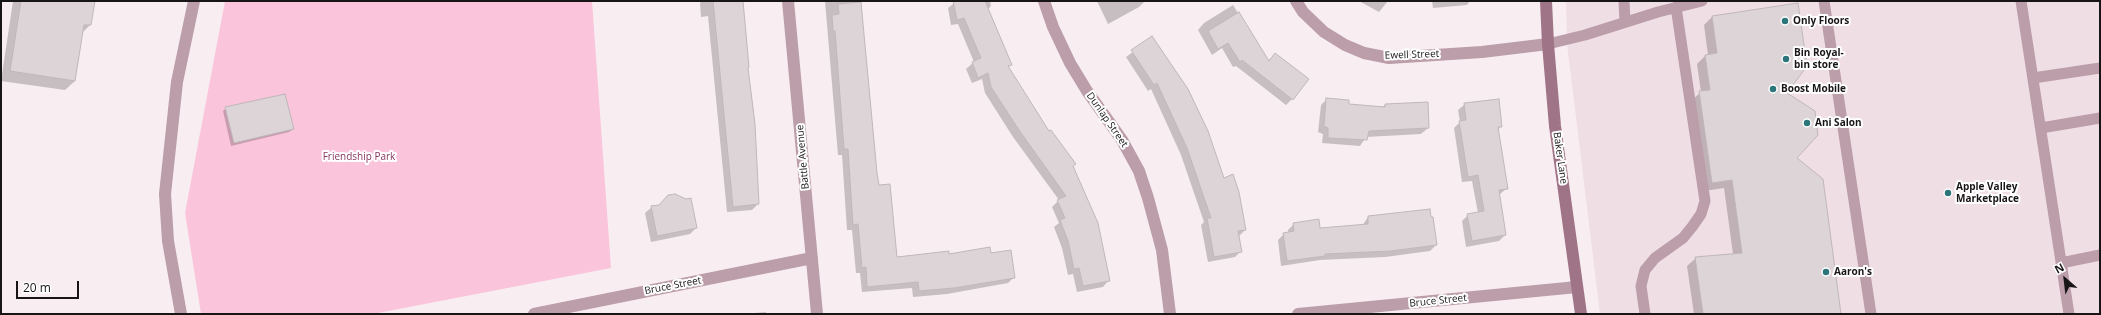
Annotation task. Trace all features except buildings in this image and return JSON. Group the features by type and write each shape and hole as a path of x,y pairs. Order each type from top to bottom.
{"street":[{"path":"181,314 168,241 165,194 177,82 194,1"},
{"name":"Battle Avenue","path":"788,1 817,314"},
{"name":"Dunlap Street","path":"1044,1 1053,27 1070,63 1087,91 1122,140 1139,171 1162,250 1170,314"},
{"name":"Ewell Street","path":"1296,1 1303,12 1324,32 1345,45 1364,53 1389,58 1482,52 1548,44"},
{"name":"Baker Lane","path":"1546,1 1555,126 1581,314"},
{"name":"Bruce Street","path":"534,314 812,258"},
{"name":"Bruce Street","path":"1298,314 1577,287"}],"lane":[{"path":"1624,1 1625,22"},
{"path":"1548,44 1585,35 1676,7 1702,1"},
{"path":"1824,1 1871,314"},
{"path":"2021,1 2069,314"},
{"path":"1645,314 1641,286 1645,270 1655,258 1683,238 1701,214 1705,201 1676,7"},
{"path":"2033,78 2100,68"},
{"path":"2041,128 2100,118"},
{"path":"2061,263 2100,256"}],"shaded area":[{"path":"1566,1 2100,1 2100,314 1600,314 1567,44"}],"green space":[{"name":"Friendship Park","path":"225,1 592,1 611,268 373,314 201,314 185,213"}],"place":[{"name":"Only Floors","path":"1785,21"},
{"name":"Bin Royal- bin store","path":"1786,59"},
{"name":"Boost Mobile","path":"1773,89"},
{"name":"Ani Salon","path":"1807,123"},
{"name":"Apple Valley Marketplace","path":"1948,193"},
{"name":"Aaron's","path":"1826,272"}]}
